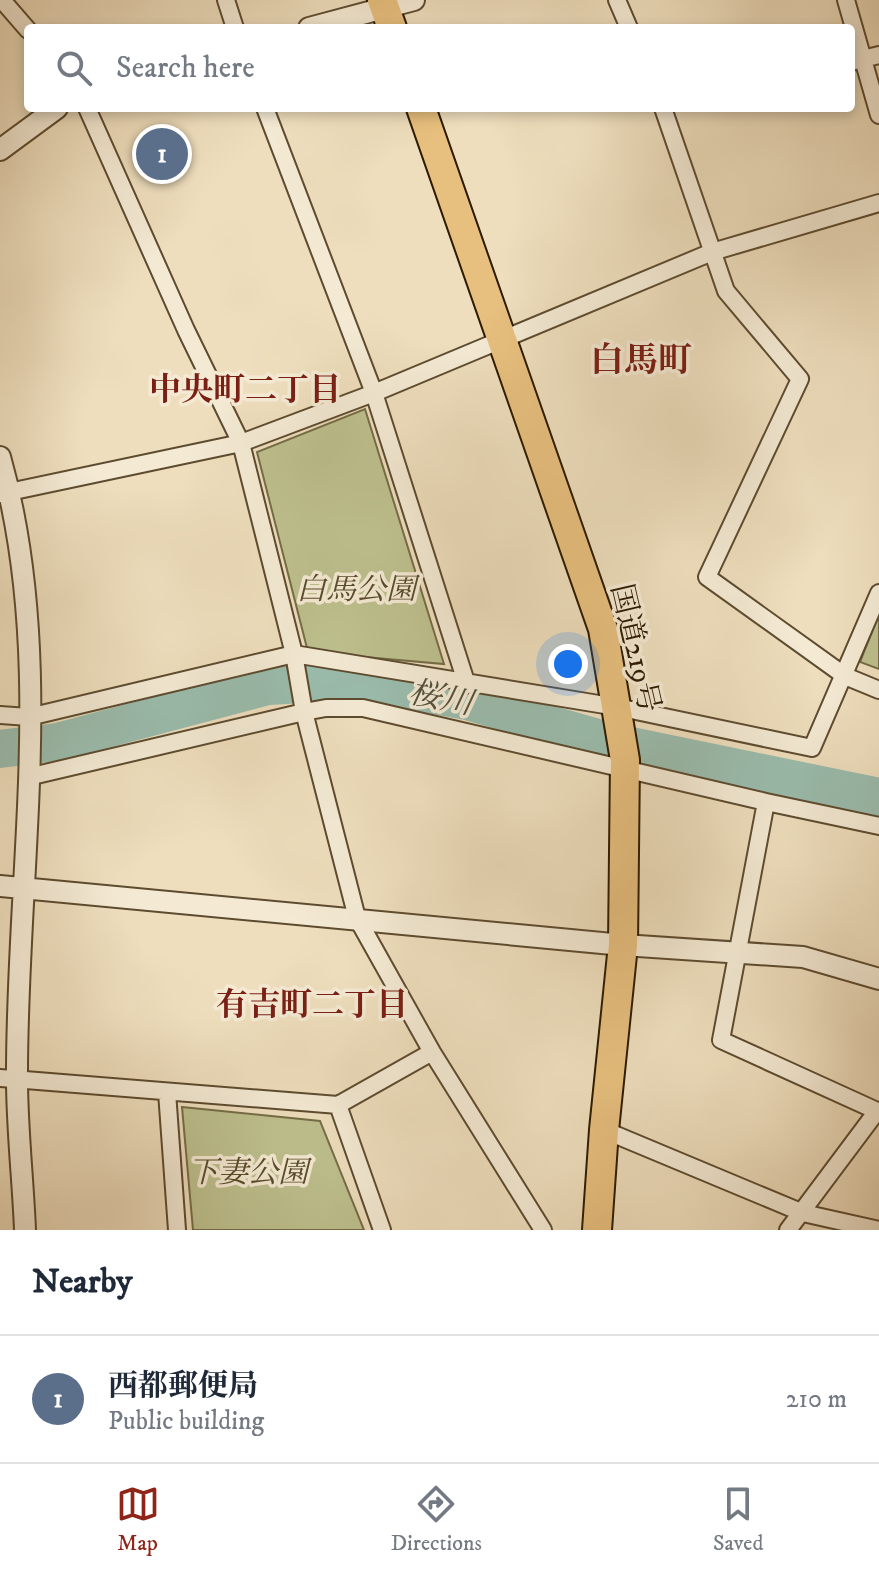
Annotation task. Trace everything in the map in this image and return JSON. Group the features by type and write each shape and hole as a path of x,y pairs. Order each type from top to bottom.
{"highway":[{"name":"国道219号","path":"422,112 603,629 618,711 625,765 623,945 597,1230"}],"street":[{"path":"2,0 24,25"},
{"path":"226,0 234,24"},
{"path":"328,24 387,12 414,0"},
{"path":"617,0 627,24"},
{"path":"846,0 850,24"},
{"path":"879,55 856,60 879,115"},
{"path":"0,150 52,112"},
{"path":"89,112 186,330 241,443 295,660 303,707 357,918 432,1052 543,1230"},
{"path":"267,112 374,393 467,685"},
{"path":"664,112 726,291 800,379 707,577 845,676 879,690"},
{"path":"5,493 241,443 374,393 712,252 879,203"},
{"path":"0,457 5,493 21,551 30,638 24,888 8,1079 25,1230"},
{"path":"0,715 29,720 295,660 467,685 812,748 879,593"},
{"path":"28,773 303,707 363,708 625,765 766,802 879,826"},
{"path":"766,802 721,1040 877,1111 788,1230"},
{"path":"0,886 623,945 803,957 879,979"},
{"path":"8,1079 338,1105 432,1052"},
{"path":"167,1092 177,1230"},
{"path":"338,1105 382,1230"},
{"path":"604,1130 803,1213 878,1230"}],"green space":[{"name":"白馬公園","path":"365,409 444,664 308,652 257,452"},
{"path":"879,614 879,669 860,662"},
{"name":"下妻公園","path":"182,1107 320,1121 364,1230 193,1230"}],"waterway":[{"name":"桜川","path":"0,749 57,742 268,686 358,681 467,701 612,742 879,797"}],"place":[{"name":"西都郵便局","path":"162,154"}],"district":[{"name":"白馬町","path":"641,359"},
{"name":"中央町二丁目","path":"245,389"},
{"name":"有吉町二丁目","path":"312,1004"}]}
